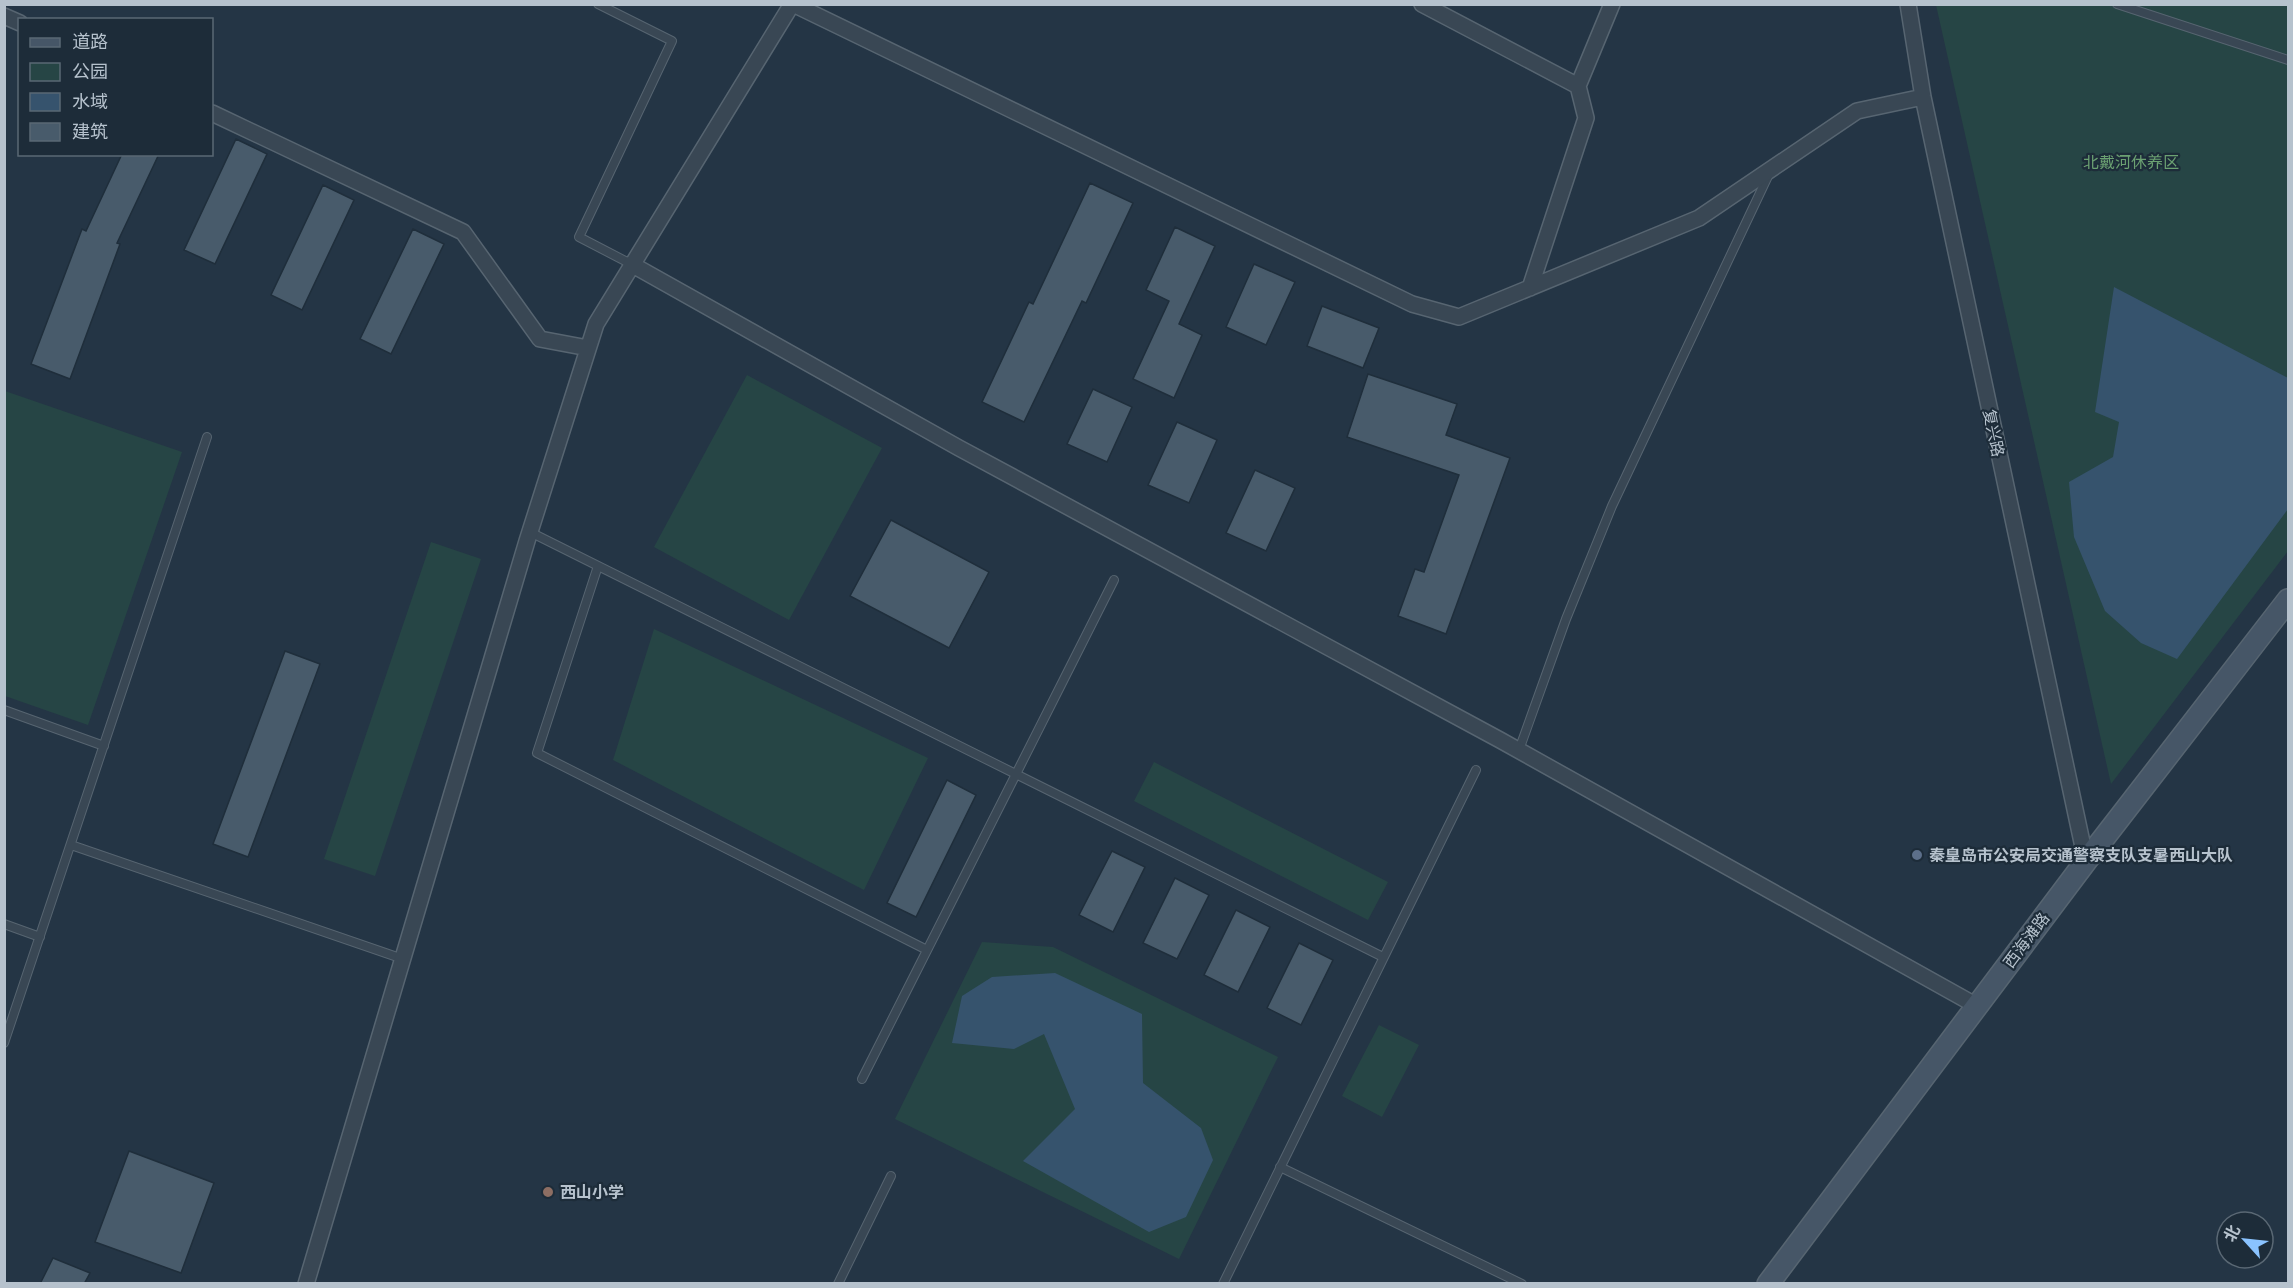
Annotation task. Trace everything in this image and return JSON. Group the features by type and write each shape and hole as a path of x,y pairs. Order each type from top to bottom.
{"main road":[{"name":"西海滩路","path":"1768,1284 2086,861 2289,600"}],"street":[{"path":"306,1284 530,532 596,324 792,4 1412,304 1459,317 1699,218 1857,111 1923,97"},
{"path":"1422,4 1578,86"},
{"path":"1530,288 1586,118 1578,86 1612,4"},
{"name":"复兴路","path":"1908,4 1923,97 2086,861"},
{"path":"4,16 18,22"},
{"path":"213,113 463,232 540,339 588,348"},
{"path":"631,264 959,448 1519,750 1977,1006"}],"lane":[{"path":"598,4 672,41 579,237 631,264"},
{"path":"2117,4 2289,60"},
{"path":"1519,750 1566,619 1612,506 1771,169"},
{"path":"4,1043 207,436"},
{"path":"530,532 1383,957"},
{"path":"598,566 537,753 927,950"},
{"path":"862,1079 1113,580"},
{"path":"4,710 104,746"},
{"path":"1223,1284 1476,770"},
{"path":"71,845 403,959"},
{"path":"4,924 40,937"},
{"path":"1280,1167 1522,1284"},
{"path":"838,1284 891,1176"}],"green space":[{"name":"北戴河休养区","path":"1936,5 2288,5 2288,551 2111,784"},
{"path":"747,375 882,448 789,620 654,547"},
{"path":"5,391 182,452 88,725 5,696"},
{"path":"431,542 481,559 375,876 324,859"},
{"path":"654,629 928,758 864,890 613,760"},
{"path":"1154,762 1388,882 1368,920 1134,801"},
{"path":"982,942 1053,947 1278,1057 1179,1259 895,1119"},
{"path":"1379,1025 1419,1045 1382,1117 1342,1096"}],"water":[{"path":"2114,287 2288,378 2288,509 2177,659 2141,643 2105,611 2074,537 2069,482 2113,457 2119,422 2095,412"},
{"path":"1055,973 1142,1014 1143,1083 1201,1128 1213,1160 1186,1217 1149,1232 1023,1161 1075,1109 1044,1034 1014,1049 952,1043 962,996 992,977"}],"building":[{"path":"236,139 267,154 215,264 184,250"},
{"path":"121,156 158,156 117,243 120,244 70,379 31,364 82,229 86,231"},
{"path":"1090,183 1133,203 1086,303 1082,301 1024,422 982,402 1029,302 1033,304"},
{"path":"323,185 354,200 302,310 271,295"},
{"path":"1175,227 1215,246 1179,324 1202,335 1174,398 1133,379 1169,301 1146,290"},
{"path":"413,229 444,244 391,354 360,339"},
{"path":"1254,264 1295,282 1266,345 1226,327"},
{"path":"1322,306 1379,328 1363,368 1307,346"},
{"path":"1368,374 1457,404 1446,435 1510,458 1446,634 1398,616 1415,569 1424,572 1459,475 1347,437"},
{"path":"1093,389 1132,407 1107,462 1067,444"},
{"path":"1177,422 1217,440 1189,503 1148,485"},
{"path":"1255,470 1295,488 1266,551 1226,533"},
{"path":"891,520 989,572 949,648 850,596"},
{"path":"285,651 320,664 248,857 213,844"},
{"path":"947,780 976,795 916,917 887,903"},
{"path":"1112,851 1145,867 1113,932 1079,915"},
{"path":"1175,878 1209,895 1177,959 1143,943"},
{"path":"1236,910 1270,927 1238,992 1204,975"},
{"path":"1299,943 1333,960 1301,1025 1267,1008"},
{"path":"129,1151 214,1183 181,1273 95,1242"},
{"path":"53,1258 90,1273 84,1284 40,1284"}],"place":[{"name":"秦皇岛市公安局交通警察支队支暑西山大队","path":"1917,855"},
{"name":"西山小学","path":"548,1192"}]}
